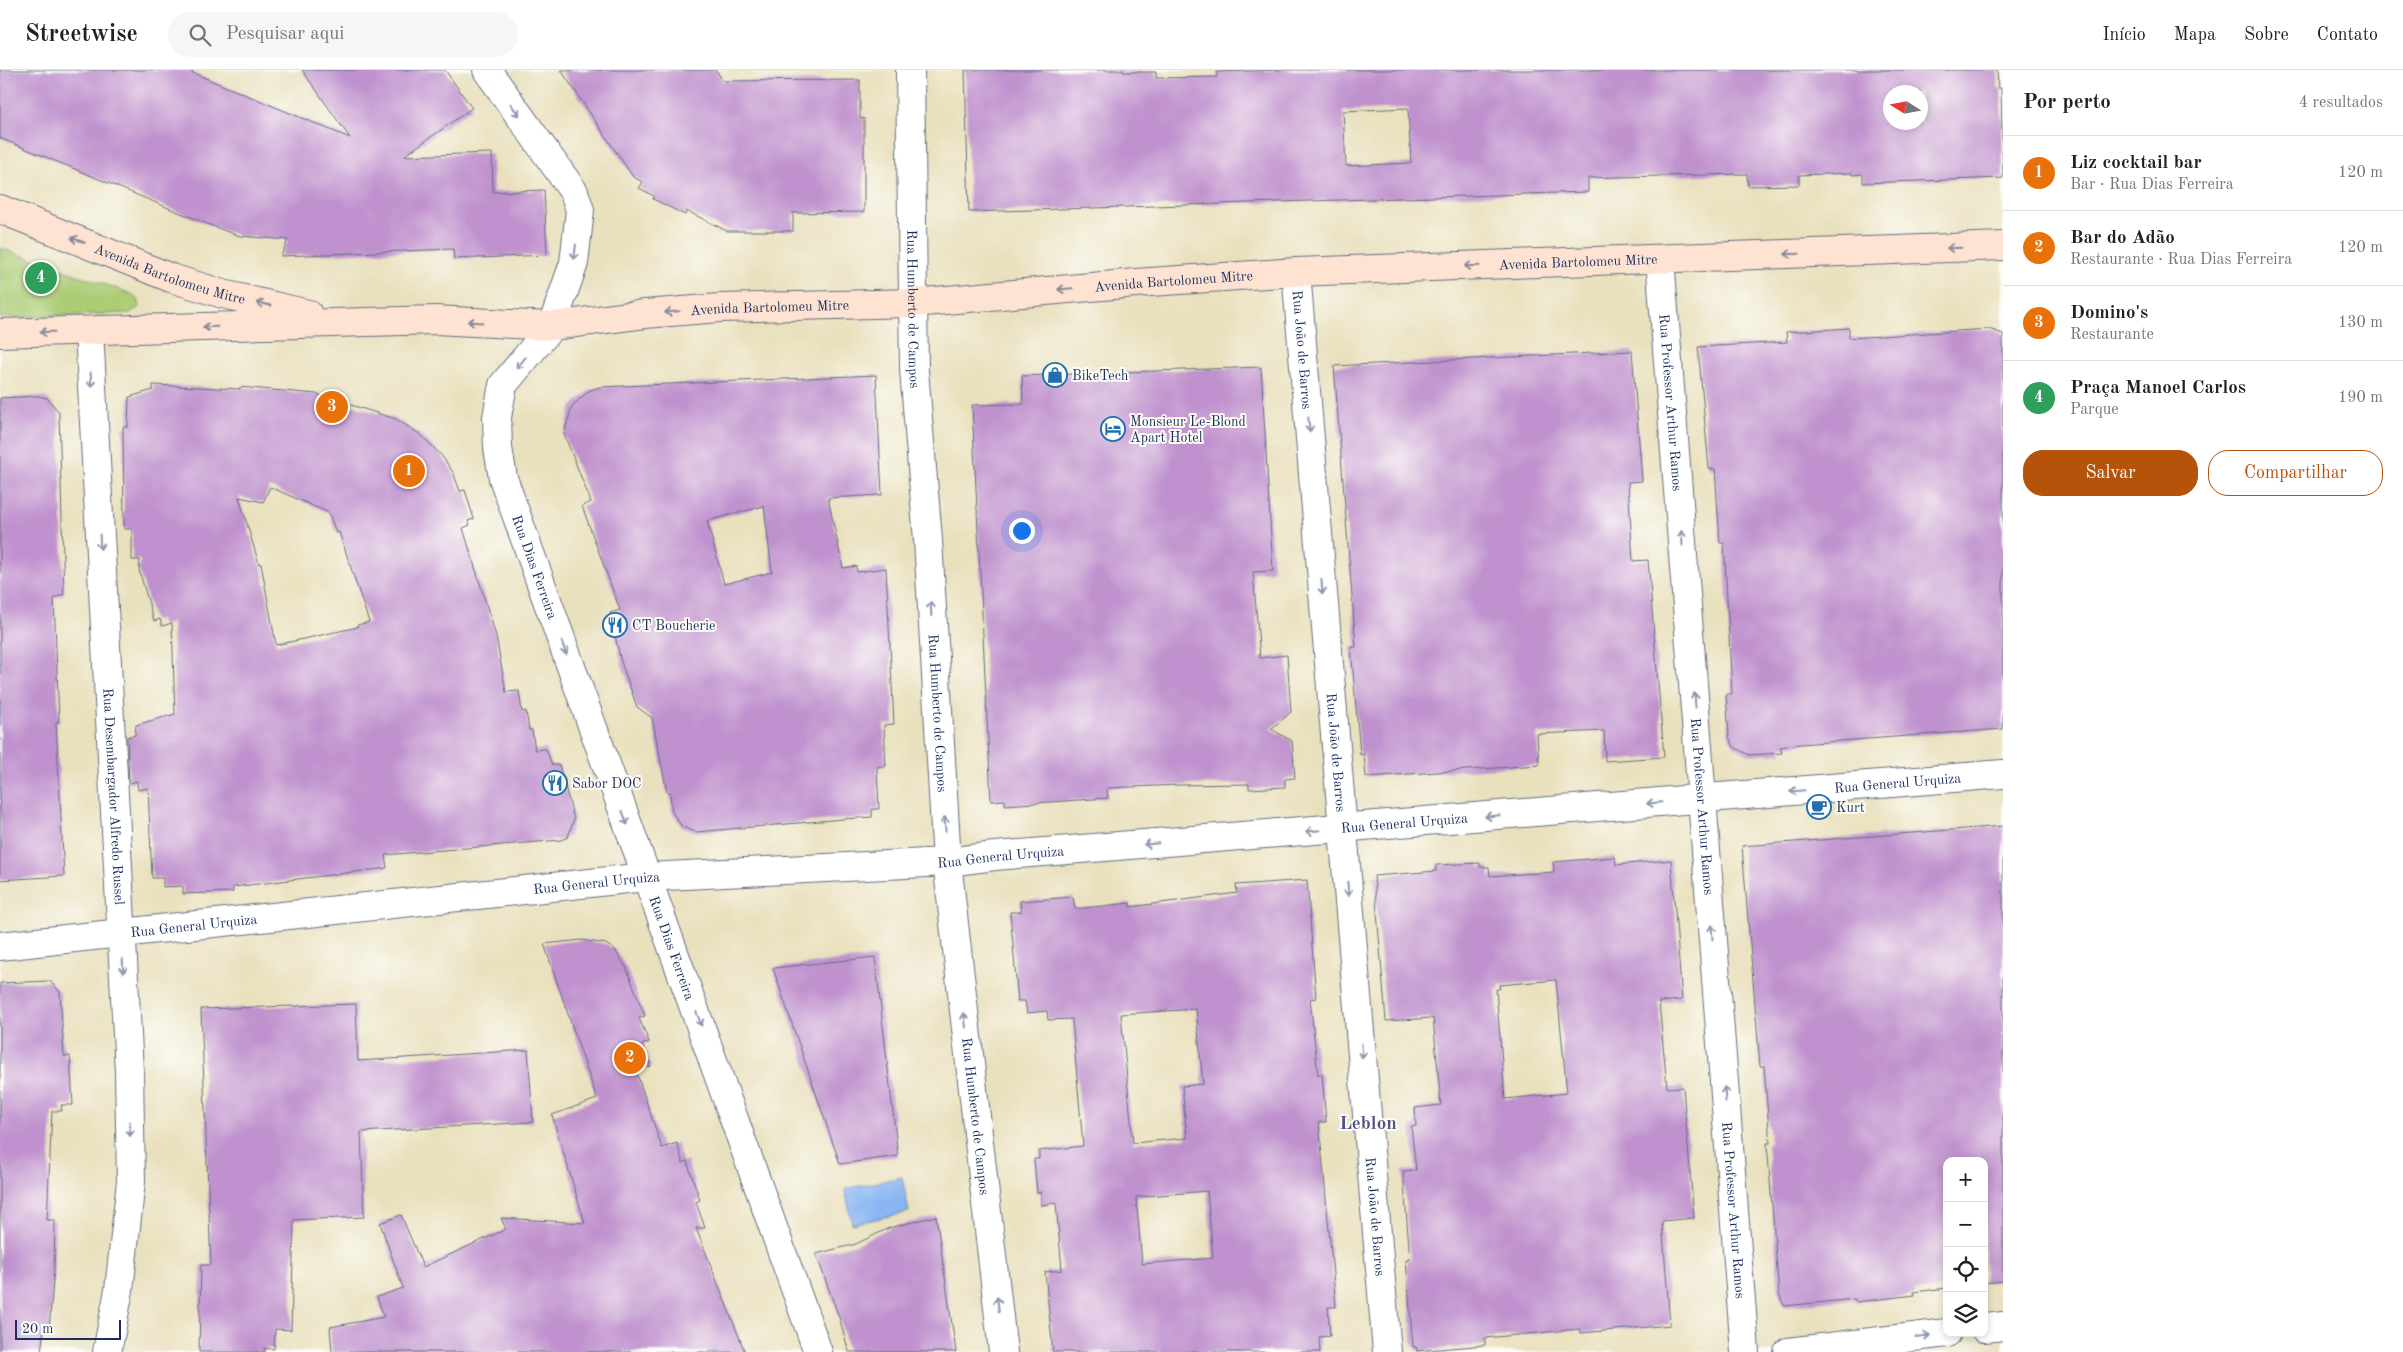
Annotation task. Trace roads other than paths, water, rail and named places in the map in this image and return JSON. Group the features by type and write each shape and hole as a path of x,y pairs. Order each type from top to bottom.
{"main road":[{"name":"Avenida Bartolomeu Mitre","path":"0,210 171,278 223,294 346,323"},
{"name":"Avenida Bartolomeu Mitre","path":"0,332 435,320 552,326 645,314 720,308 913,302 1136,283 1296,272 2003,246"}],"street":[{"path":"487,70 574,192 580,210 574,263 552,326"},
{"name":"Rua Humberto de Campos","path":"910,70 914,370 928,540 947,862 1003,1352"},
{"name":"Rua Professor Arthur Ramos","path":"1660,260 1745,1352"},
{"name":"Rua João de Barros","path":"1296,272 1387,1352"},
{"name":"Rua Dias Ferreira","path":"552,326 503,385 497,417 498,448 503,478 818,1352"},
{"name":"Rua Desembargador Alfredo Russel","path":"89,331 129,1071 131,1181 119,1290 107,1352"},
{"name":"Rua General Urquiza","path":"0,946 646,877 947,862 995,856 2003,774"},
{"path":"1988,1328 2003,1326"},
{"path":"1788,1352 1943,1333"}],"water":[{"path":"902,1177 909,1212 852,1224 845,1189"}],"place":[{"name":"Praça Manoel Carlos","path":"41,278"},
{"name":"BikeTech","path":"1055,375"},
{"name":"Domino's","path":"332,407"},
{"name":"Monsieur Le-Blond Apart Hotel","path":"1113,429"},
{"name":"Liz cocktail bar","path":"409,471"},
{"name":"CT Boucherie","path":"615,625"},
{"name":"Sabor DOC","path":"555,783"},
{"name":"Kurt","path":"1819,807"},
{"name":"Bar do Adão","path":"630,1058"}],"district":[{"name":"Leblon","path":"1368,1122"}]}
